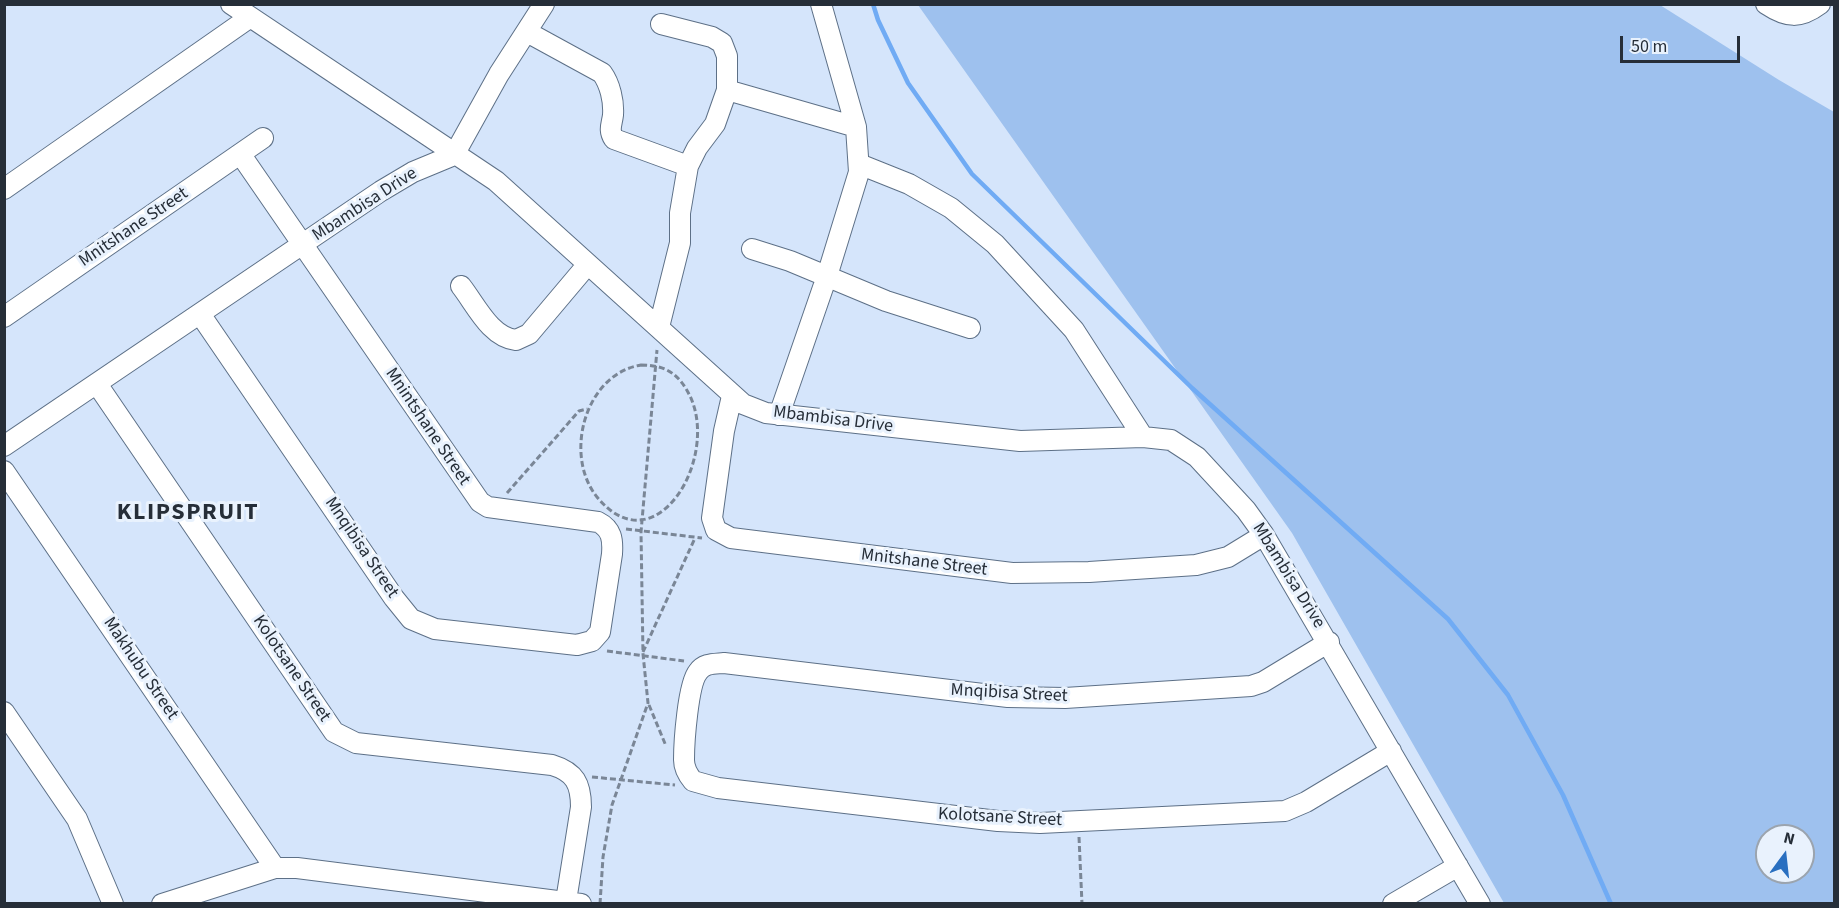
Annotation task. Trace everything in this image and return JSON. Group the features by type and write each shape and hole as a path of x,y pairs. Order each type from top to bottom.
{"street":[{"path":"231,4 454,155 477,112 544,4"},
{"path":"779,414 827,276 854,190 859,164 856,127 821,4"},
{"path":"1766,4 1788,16 1795,17 1808,13 1820,4"},
{"path":"4,189 249,18"},
{"path":"659,327 680,243 680,213 688,166 697,148 715,124 727,90 727,56 722,43 661,24"},
{"path":"527,32 602,73 607,80 612,102 610,130 614,139 688,166"},
{"path":"727,90 856,127"},
{"name":"Mnitshane Street","path":"4,316 263,138"},
{"name":"Mnintshane Street","path":"240,155 480,502 494,508 598,522 606,526"},
{"name":"Mbambisa Drive","path":"4,446 402,178 454,155 496,181 659,327 732,396 754,409 779,414 1020,441 1143,437 1171,440 1197,457 1246,510 1264,535 1329,642 1480,903"},
{"path":"859,164 909,184 951,208 995,244 1074,330 1143,437"},
{"path":"752,249 827,276 886,302 970,328"},
{"path":"461,286 493,329 508,339 516,340 529,334 588,264"},
{"name":"Mnqibisa Street","path":"200,314 411,619 435,628 561,645 593,638"},
{"name":"Kolotsane Street","path":"97,384 334,732 356,743 552,765 563,768 575,777"},
{"path":"720,533 712,518 724,431 732,396"},
{"name":"Makhubu Street","path":"4,471 275,868"},
{"path":"593,638 612,554 613,542 606,526"},
{"name":"Mnitshane Street","path":"720,533 766,544 1012,573 1089,572 1196,565 1228,557 1264,535"},
{"name":"Mnqibisa Street","path":"703,667 724,663 974,694 1065,698 1251,686 1263,682 1329,642"},
{"path":"693,781 684,761 692,686 696,674 703,667"},
{"path":"4,712 77,819 94,854 113,903"},
{"name":"Kolotsane Street","path":"693,781 718,788 969,819 1040,823 1285,811 1306,802 1391,751"},
{"path":"162,903 275,868 321,869 573,902 581,807 581,794 575,777"},
{"path":"1393,903 1458,866"}],"path":[{"path":"659,327 641,532 643,654 648,703 669,753"},
{"path":"656,365 673,372 684,384 693,403 698,446 694,465 678,496 661,512 643,519 626,518 597,496 586,472 582,448 582,430 587,410 612,376 631,366 656,365"},
{"path":"494,508 579,411 587,410"},
{"path":"606,526 695,538 720,533"},
{"path":"643,654 695,538"},
{"path":"593,638 603,651 643,654 703,667"},
{"path":"600,903 603,857 612,805 648,703"},
{"path":"575,777 668,786 693,781"},
{"path":"1078,821 1082,903"}],"shaded area":[{"path":"918,5 1660,5 1834,112 1834,903 1504,903 1292,533"}],"waterway":[{"path":"873,4 878,20 908,83 972,174 1192,388 1448,619 1508,695 1563,795 1611,904"}],"district":[{"name":"KLIPSPRUIT","path":"188,514"}]}
